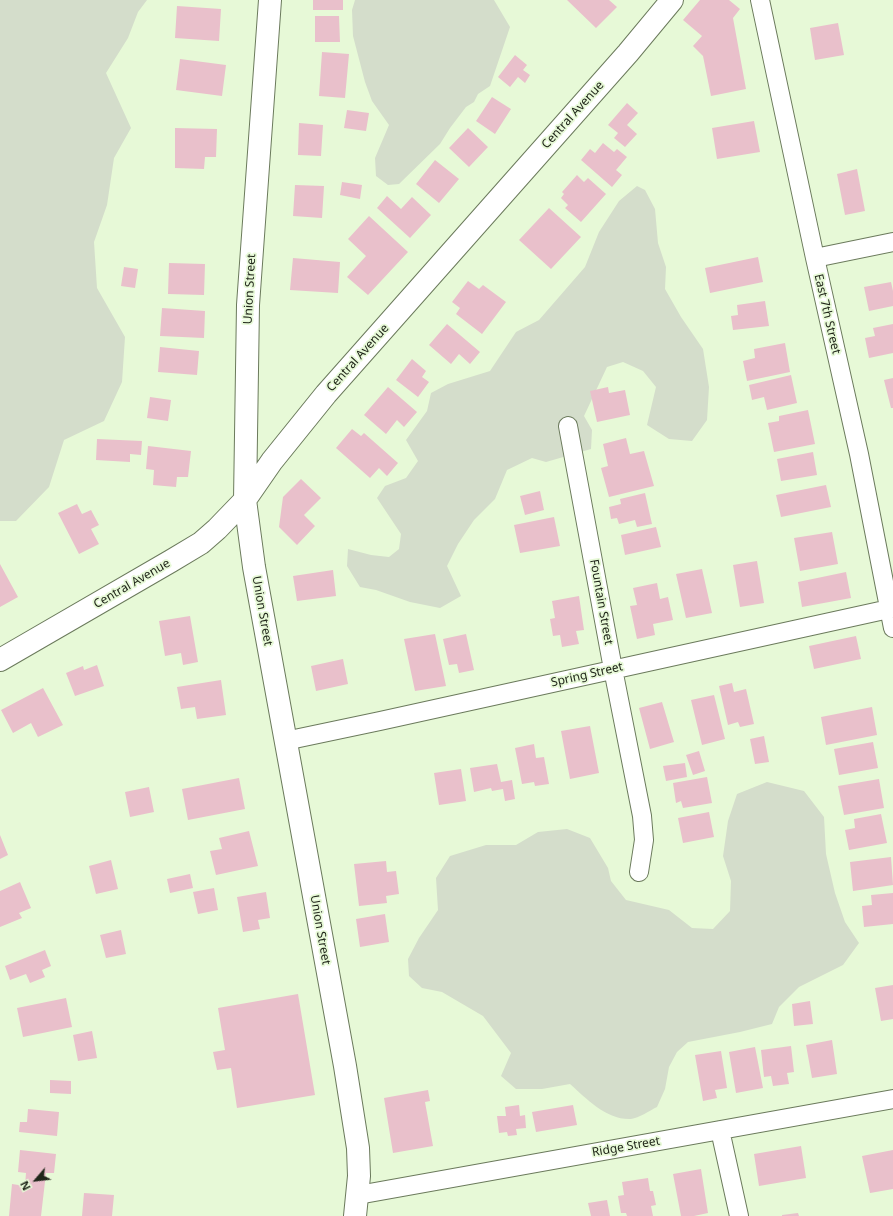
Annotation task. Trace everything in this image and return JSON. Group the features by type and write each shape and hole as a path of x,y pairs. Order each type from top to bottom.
{"street":[{"name":"Union Street","path":"270,0 248,305 245,500 254,567 345,1066 358,1148 359,1176 355,1216"},
{"name":"Central Avenue","path":"0,660 201,543 217,529 245,500 285,444 326,394 628,53 672,0"},
{"name":"East 7th Street","path":"760,0 815,258 859,454 892,622"},
{"path":"815,258 893,242"},
{"name":"Fountain Street","path":"568,426 642,816 644,840 639,872"},
{"name":"Spring Street","path":"285,740 380,721 613,669 892,622"},
{"name":"Ridge Street","path":"358,1195 893,1099"},
{"path":"720,1130 727,1216"},
{"path":"720,1130 739,1216"}],"green space":[{"path":"0,0 147,0 138,12 128,38 106,73 131,128 114,158 107,205 94,242 97,288 125,337 122,382 104,421 64,440 49,487 16,521 0,521"},
{"path":"355,0 494,0 510,27 490,86 478,94 474,102 466,107 450,128 440,144 399,184 388,185 376,176 375,158 389,125 372,101 365,82 353,36 352,10"},
{"path":"637,186 645,190 655,209 658,243 666,267 665,289 681,317 703,349 709,387 707,420 692,441 669,439 647,425 656,387 643,371 623,362 607,367 584,416 592,430 591,449 546,462 532,458 507,470 495,499 474,520 458,544 447,566 461,596 440,608 410,602 376,590 360,587 347,566 348,549 371,555 389,557 399,549 401,534 377,498 385,486 406,478 418,461 406,440 427,411 431,393 448,384 490,371 516,332 539,320 585,267 599,232 619,201"},
{"path":"767,782 804,791 824,817 826,854 835,893 845,922 859,943 843,965 799,987 779,1007 772,1024 688,1042 677,1052 669,1067 665,1089 657,1107 631,1119 622,1118 613,1116 598,1108 570,1084 542,1089 516,1089 501,1076 511,1053 483,1016 442,992 422,988 409,976 408,959 419,938 438,910 436,878 450,856 486,845 516,845 538,832 567,829 590,838 608,868 611,881 626,900 669,910 692,928 713,929 730,911 731,881 723,856 728,821 737,794"}],"building":[{"path":"313,0 343,0 343,10 313,10"},
{"path":"567,0 609,0 617,7 596,28"},
{"path":"700,0 729,0 740,9 733,18 746,89 711,96 703,56 693,46 702,36 683,20"},
{"path":"177,6 221,9 219,41 175,38"},
{"path":"315,16 339,16 340,42 315,42"},
{"path":"838,23 844,55 815,60 810,28"},
{"path":"322,52 349,54 345,98 319,96"},
{"path":"515,55 527,65 523,70 530,75 525,83 518,77 510,87 498,77"},
{"path":"180,59 226,65 222,96 176,90"},
{"path":"492,97 511,109 495,134 476,121"},
{"path":"627,103 638,113 627,125 637,134 625,147 614,138 618,133 608,125"},
{"path":"347,110 369,113 366,131 344,128"},
{"path":"754,121 760,152 717,159 712,128"},
{"path":"299,123 323,125 321,156 298,155"},
{"path":"175,128 217,129 216,157 205,157 204,169 175,168"},
{"path":"468,128 488,147 469,167 449,148"},
{"path":"603,143 614,152 617,149 627,157 616,170 622,175 612,187 581,160 590,149 595,153"},
{"path":"435,160 459,179 439,203 416,184"},
{"path":"857,169 865,211 845,215 837,174"},
{"path":"577,175 584,182 588,178 606,194 581,222 565,208 568,205 561,198 564,194 562,192"},
{"path":"342,182 362,185 360,199 340,195"},
{"path":"295,185 324,186 322,218 293,216"},
{"path":"387,196 401,209 412,197 431,215 410,238 377,208"},
{"path":"549,208 581,237 551,269 519,240"},
{"path":"369,216 408,252 368,295 347,277 366,256 348,239"},
{"path":"758,257 763,282 710,293 705,268"},
{"path":"293,258 340,262 338,293 290,290"},
{"path":"169,263 205,264 204,295 168,294"},
{"path":"124,267 138,269 135,288 121,286"},
{"path":"468,281 479,289 483,285 506,302 482,334 456,314 460,308 452,302"},
{"path":"891,282 893,291 893,306 869,311 864,287"},
{"path":"765,301 769,326 733,330 731,316 738,315 737,305"},
{"path":"162,308 205,311 204,338 160,336"},
{"path":"447,324 480,352 470,364 459,354 451,364 429,345"},
{"path":"893,324 893,353 869,358 865,338 875,336 873,328"},
{"path":"785,343 790,372 747,381 743,361 755,358 754,349"},
{"path":"160,347 199,351 197,375 158,372"},
{"path":"412,359 426,371 422,377 429,382 418,397 396,380"},
{"path":"791,375 797,403 767,410 764,397 752,400 749,385"},
{"path":"893,378 893,408 891,408 884,380"},
{"path":"388,387 417,412 404,427 397,420 386,434 364,415"},
{"path":"608,387 609,393 625,390 630,415 597,422 590,391"},
{"path":"150,397 171,400 168,421 147,418"},
{"path":"808,410 815,444 774,452 768,423 779,421 779,416"},
{"path":"352,429 361,436 364,433 398,463 387,476 379,468 370,478 336,448"},
{"path":"626,438 630,454 644,451 654,486 609,497 601,468 608,466 603,444"},
{"path":"97,439 142,441 141,455 130,454 130,462 96,460"},
{"path":"148,446 191,451 188,477 177,477 176,487 153,485 154,470 146,469"},
{"path":"813,452 817,475 781,481 777,459"},
{"path":"301,479 321,498 304,515 315,526 297,545 279,527 283,497"},
{"path":"826,485 831,507 781,517 776,495"},
{"path":"540,491 544,510 525,515 520,496"},
{"path":"645,493 652,524 637,527 635,520 619,524 617,518 611,519 609,507 621,504 620,499"},
{"path":"77,504 82,514 91,510 99,525 91,529 99,544 79,554 58,513"},
{"path":"554,517 560,546 520,553 514,525"},
{"path":"656,527 661,547 625,555 621,535"},
{"path":"832,532 838,564 800,571 794,538"},
{"path":"757,561 764,603 740,607 733,565"},
{"path":"0,564 18,597 0,607"},
{"path":"702,569 712,613 686,618 676,574"},
{"path":"333,570 336,596 297,601 293,576"},
{"path":"846,572 851,598 802,607 798,582"},
{"path":"657,583 660,599 668,597 673,620 653,624 655,635 637,639 630,606 637,605 633,588"},
{"path":"579,596 584,630 576,631 579,644 562,647 560,635 553,636 550,619 555,618 552,601"},
{"path":"190,616 198,662 183,665 181,653 165,656 159,621"},
{"path":"435,634 446,686 415,691 404,639"},
{"path":"466,634 474,670 459,673 457,664 449,665 443,639"},
{"path":"856,636 861,659 814,669 809,646"},
{"path":"343,659 348,684 316,691 311,666"},
{"path":"97,665 104,686 75,696 66,673 83,666 84,670"},
{"path":"221,680 226,715 197,719 195,707 181,709 177,687"},
{"path":"732,683 734,692 746,689 754,724 740,727 738,722 728,725 719,686"},
{"path":"43,688 63,725 38,737 31,723 13,733 1,710"},
{"path":"714,695 725,739 702,745 691,700"},
{"path":"662,702 674,742 650,749 639,708"},
{"path":"872,707 877,735 826,745 821,717"},
{"path":"590,726 599,773 570,779 561,731"},
{"path":"764,736 769,762 755,764 750,739"},
{"path":"873,742 878,768 839,775 834,749"},
{"path":"534,744 536,758 544,757 549,784 535,786 534,782 522,784 515,748"},
{"path":"699,751 705,771 693,775 686,755"},
{"path":"685,763 687,777 666,781 663,766"},
{"path":"497,764 501,782 512,780 515,799 505,801 503,789 492,791 491,788 474,792 470,768"},
{"path":"461,769 466,801 439,805 434,773"},
{"path":"707,777 712,803 683,808 681,801 676,803 673,783"},
{"path":"239,778 245,809 188,820 182,789"},
{"path":"879,779 884,808 844,815 838,786"},
{"path":"149,787 154,812 130,817 125,792"},
{"path":"709,812 714,837 683,843 678,818"},
{"path":"881,814 887,843 849,850 845,830 855,828 854,819"},
{"path":"249,831 258,866 216,875 210,851 222,849 219,838"},
{"path":"0,835 8,855 0,859"},
{"path":"891,857 893,885 853,891 850,862"},
{"path":"111,860 118,889 96,894 89,866"},
{"path":"386,861 387,872 396,871 399,894 386,896 387,903 359,906 354,864"},
{"path":"190,874 193,888 170,893 167,879"},
{"path":"20,882 31,908 19,913 22,918 0,927 0,891"},
{"path":"214,888 218,910 198,914 193,892"},
{"path":"266,892 270,918 258,920 260,929 243,932 237,897"},
{"path":"893,893 893,924 864,927 862,906 872,905 871,895"},
{"path":"385,914 389,942 360,947 356,919"},
{"path":"121,930 126,954 106,958 100,935"},
{"path":"45,950 51,966 42,970 45,977 30,983 26,974 10,980 5,966"},
{"path":"893,985 893,1019 881,1021 875,988"},
{"path":"298,994 315,1095 237,1108 231,1068 217,1070 213,1052 225,1050 218,1008"},
{"path":"66,998 72,1027 23,1037 17,1008"},
{"path":"810,1001 813,1024 794,1026 792,1004"},
{"path":"92,1031 97,1058 78,1061 73,1035"},
{"path":"832,1040 837,1074 812,1078 806,1045"},
{"path":"791,1046 794,1072 787,1073 789,1084 773,1086 771,1076 764,1077 761,1050"},
{"path":"755,1047 763,1088 736,1093 729,1052"},
{"path":"721,1051 727,1088 715,1090 717,1098 703,1101 695,1055"},
{"path":"50,1080 71,1081 71,1094 50,1093"},
{"path":"428,1090 430,1101 425,1102 433,1146 393,1153 384,1098"},
{"path":"519,1105 520,1116 525,1115 526,1128 516,1129 517,1135 508,1136 507,1132 499,1133 497,1116 506,1116 505,1107"},
{"path":"573,1105 577,1125 536,1132 532,1112"},
{"path":"28,1109 59,1112 57,1136 19,1132 20,1122 27,1122"},
{"path":"801,1146 806,1178 759,1186 754,1154"},
{"path":"20,1150 56,1154 54,1173 46,1173 41,1216 9,1216 12,1184 25,1186 26,1173 18,1172"},
{"path":"893,1150 893,1189 870,1193 862,1156"},
{"path":"701,1169 708,1213 694,1216 681,1216 673,1174"},
{"path":"648,1178 650,1191 653,1191 656,1205 651,1206 653,1216 627,1216 626,1213 621,1213 618,1196 624,1195 622,1182"},
{"path":"84,1193 114,1195 112,1216 82,1216"},
{"path":"607,1200 610,1216 591,1216 588,1203"},
{"path":"798,1213 799,1216 782,1216 782,1215"}]}
